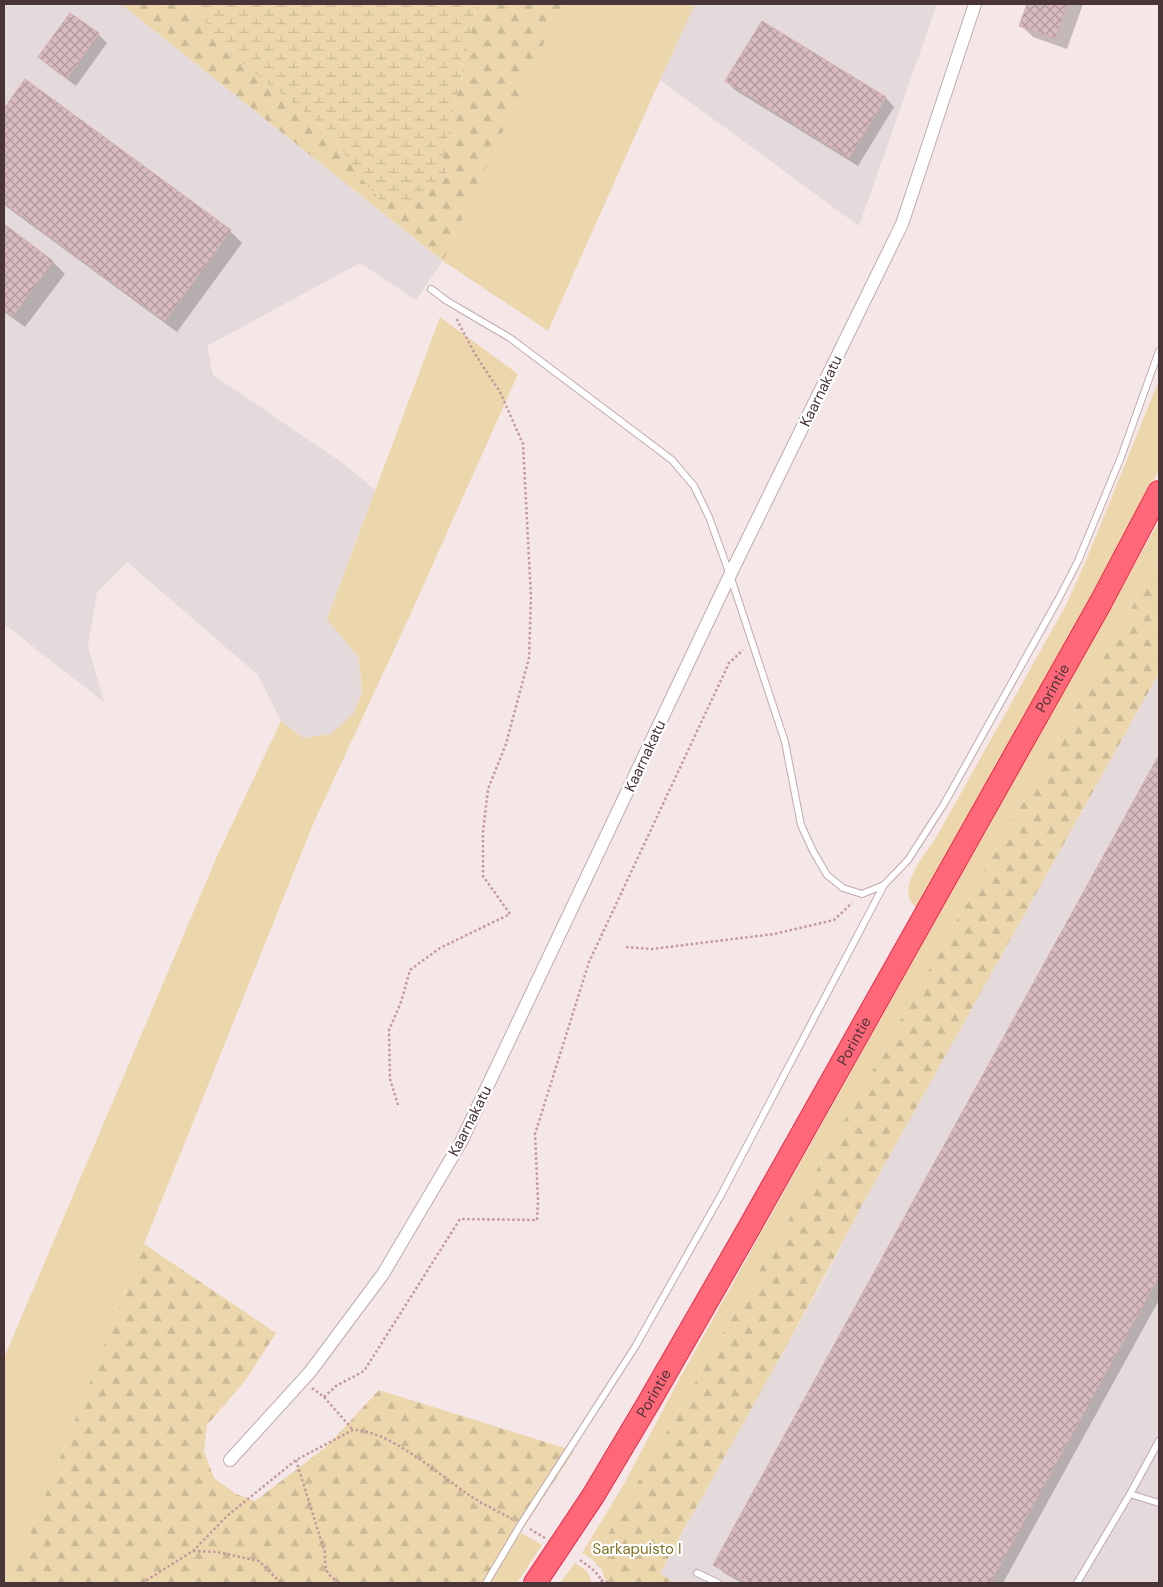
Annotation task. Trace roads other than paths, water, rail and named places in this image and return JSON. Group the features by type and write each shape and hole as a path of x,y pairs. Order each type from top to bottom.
{"highway":[{"name":"Porintie","path":"535,1583 614,1462 749,1228 1091,619 1159,492"}],"street":[{"name":"Kaarnakatu","path":"230,1460 304,1380 383,1274 461,1142 730,575 902,224 975,4"}],"lane":[{"path":"430,289 510,338 672,460 694,486 709,517 730,575 785,742 801,825 813,852 827,875 843,888 862,894 884,885"},
{"path":"486,1583 520,1524 635,1347 721,1195 884,885 908,860 944,804 1059,598 1078,561 1122,457 1159,351"},
{"path":"1077,1583 1159,1441"},
{"path":"1130,1494 1159,1503"},
{"path":"698,1573 718,1583"}],"park label":[{"name":"Sarkapuisto I","path":"637,1549"}]}
